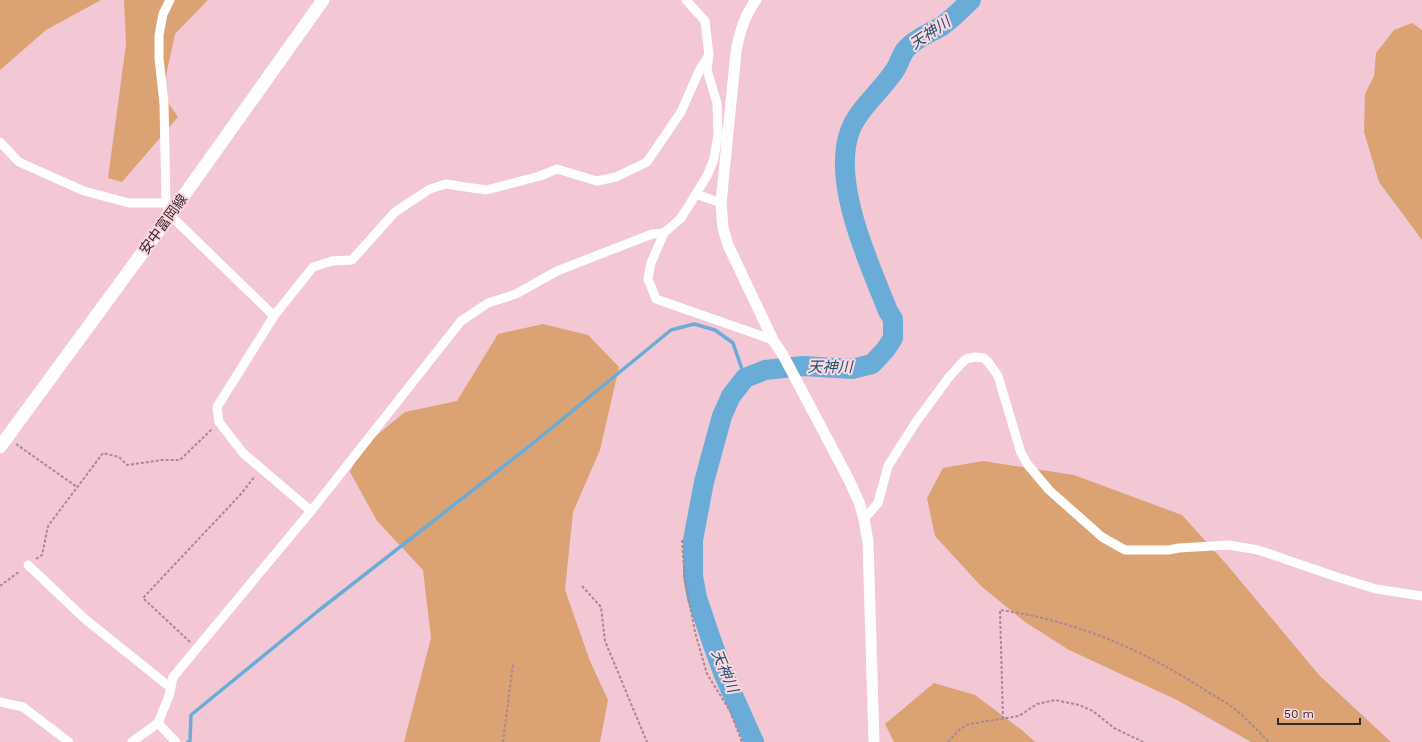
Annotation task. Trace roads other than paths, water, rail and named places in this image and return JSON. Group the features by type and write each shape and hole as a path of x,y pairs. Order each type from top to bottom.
{"main road":[{"name":"安中富岡線","path":"2,443 168,209 323,0"}],"street":[{"path":"168,209 164,104 159,58 159,34 164,14 170,0"},
{"path":"686,0 705,21 709,55 707,70 717,103 718,134 714,159 707,176 681,218 664,233 651,263 648,279 656,299 774,340"},
{"path":"756,0 743,22 738,37 721,203 723,228 728,245 774,340 849,480 859,502 864,519 868,542 874,742"},
{"path":"311,511 243,454 219,422 217,407 274,316 313,267 332,261 352,260 395,212 430,189 446,184 486,190 540,176 557,169 597,181 616,177 647,162 681,112 700,69 709,55"},
{"path":"0,142 19,162 84,190 129,203 168,209 274,316"},
{"path":"696,194 721,203"},
{"path":"132,742 158,723 173,677 311,511 461,321 488,303 516,294 557,271 652,234 664,233"},
{"path":"864,519 878,503 888,466 916,422 949,377 966,359 975,357 984,358 998,376 1021,454 1028,465 1049,490 1102,537 1125,550 1168,550 1229,545 1258,550 1376,589 1422,596"},
{"path":"28,565 85,619 170,688"},
{"path":"0,702 23,707 69,742"},
{"path":"158,723 176,742"}],"waterway":[{"name":"天神川","path":"754,742 724,675 697,598 693,576 693,540 704,482 722,416 731,396 745,378 765,370 803,366 852,369 872,364 886,349 893,338 893,319 888,311 871,270 855,222 845,174 845,151 850,131 854,123 864,107 895,70 906,49 954,17 971,0"},
{"path":"188,742 190,741 191,715 318,611 532,444 671,330 694,324 715,330 733,343 745,378"}]}
